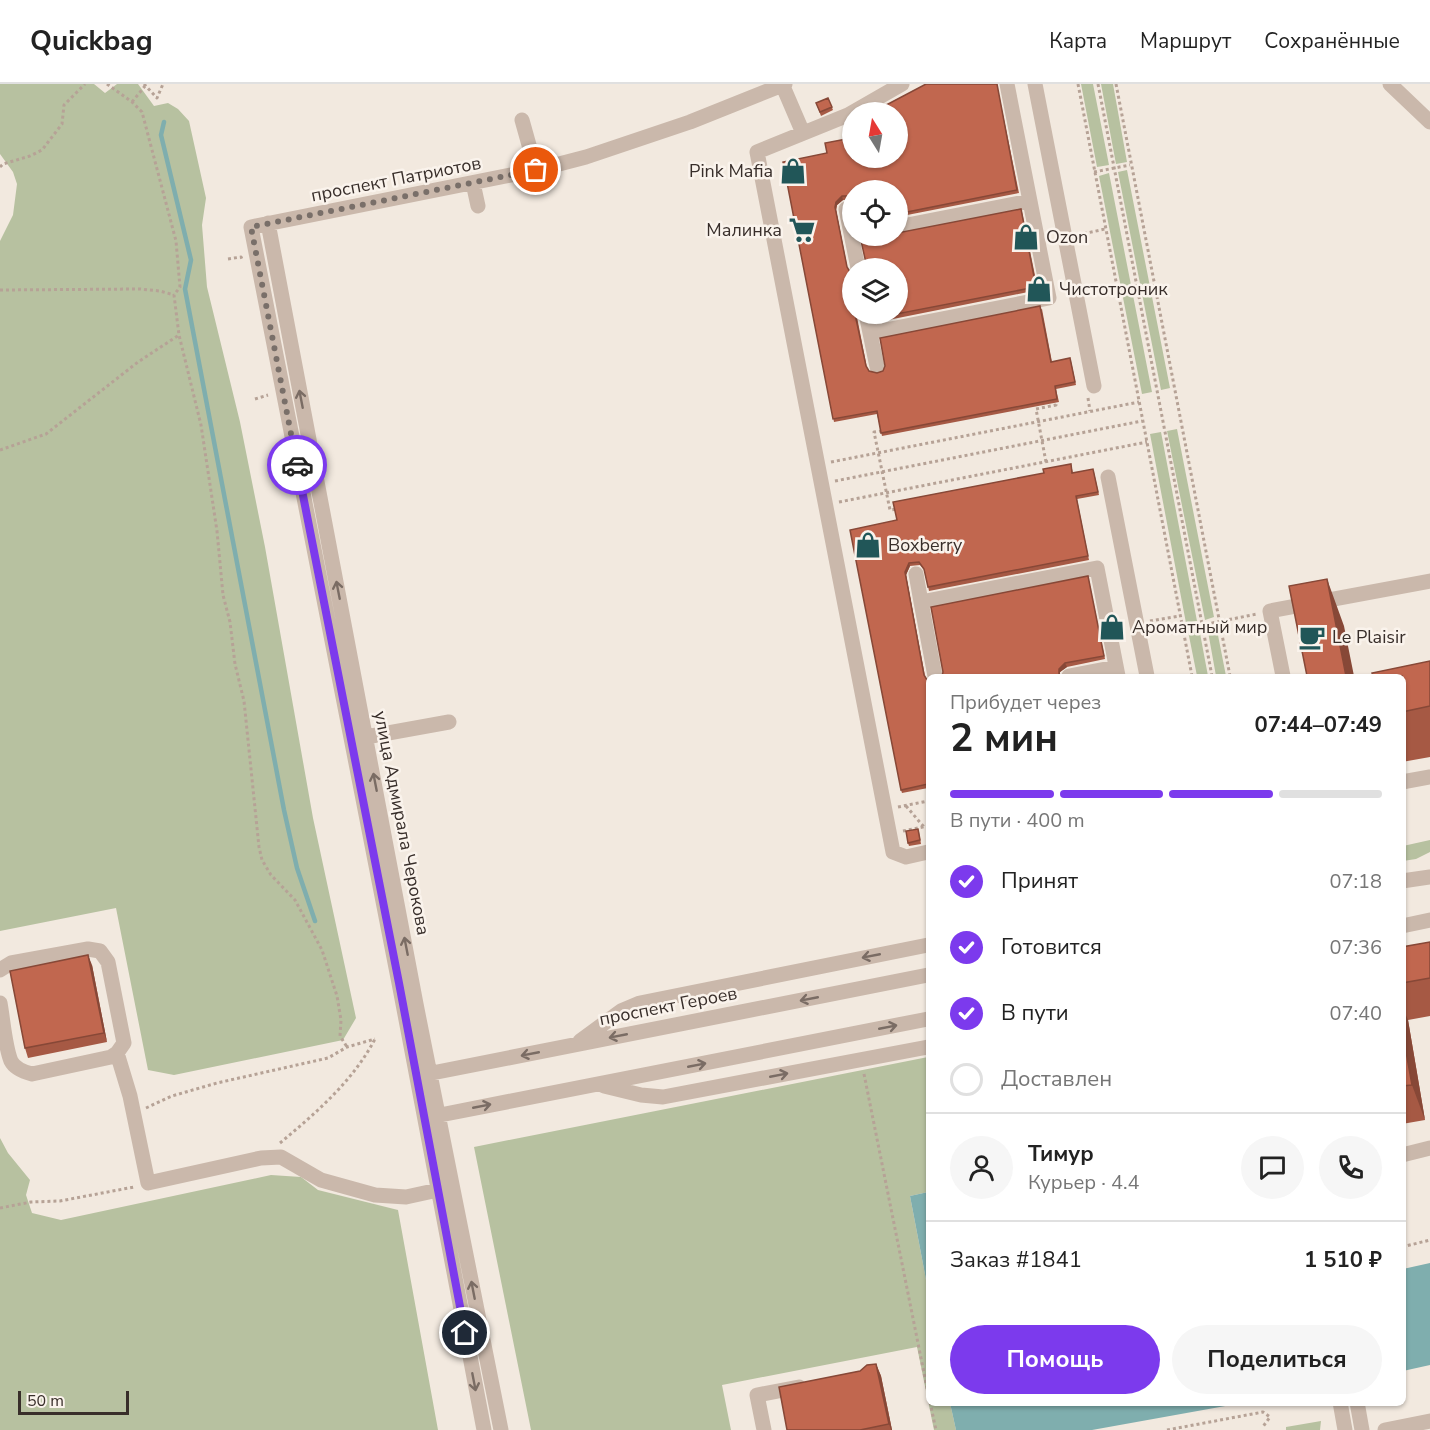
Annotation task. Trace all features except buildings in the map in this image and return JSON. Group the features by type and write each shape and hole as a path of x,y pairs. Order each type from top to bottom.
{"street":[{"path":"783,84 803,134"},
{"name":"проспект Патриотов","path":"251,227 536,170 690,122 783,84"},
{"path":"902,84 848,115 757,152 893,852 906,857 926,852"},
{"path":"870,333 1049,298 1007,84"},
{"path":"1035,84 1094,386"},
{"path":"1390,84 1430,122"},
{"path":"522,120 536,170"},
{"path":"473,183 478,206"},
{"path":"908,225 1030,201"},
{"name":"улица Адмирала Черокова","path":"268,224 366,737 423,1075"},
{"name":"улица Адмирала Черокова","path":"251,227 431,1117 501,1430"},
{"path":"868,324 877,367"},
{"path":"1108,477 1147,674"},
{"path":"921,602 1097,568 1117,672 1093,674"},
{"path":"916,574 936,674"},
{"path":"1283,674 1270,611 1430,581"},
{"path":"366,737 449,722"},
{"path":"1406,781 1430,777"},
{"path":"1406,880 1430,867"},
{"path":"1406,880 1430,877"},
{"path":"1408,925 1430,920"},
{"path":"1408,925 1430,926"},
{"path":"575,1045 621,1011 640,1003 926,945"},
{"path":"0,970 11,963 88,949 100,951 108,962 124,1043 117,1053 95,1061 32,1074 25,1072 19,1070 11,1061 0,1003"},
{"name":"проспект Героев","path":"423,1075 926,975"},
{"path":"431,1117 926,1019"},
{"path":"598,1084 641,1095 663,1097 926,1047"},
{"path":"117,1053 126,1079 148,1183 261,1158 281,1157 321,1180 375,1195 406,1197 438,1190"},
{"name":"улица Адмирала Черокова","path":"431,1117 438,1190 484,1430"},
{"path":"1406,1154 1430,1148"},
{"path":"764,1430 757,1395 810,1384"},
{"path":"1341,1406 1345,1430"},
{"path":"1358,1406 1362,1430"},
{"path":"1386,1430 1430,1421"}],"path":[{"path":"0,167 42,150 62,123 64,105 85,84"},
{"path":"107,84 142,112 176,241 180,287 174,295 179,335 201,425 217,531 223,595 244,701 262,860 271,875 295,900 322,950 337,996 341,1020 340,1036 346,1047"},
{"path":"132,102 144,85 157,98 163,84"},
{"path":"1078,84 1192,674"},
{"path":"1098,84 1212,674"},
{"path":"1116,84 1230,674"},
{"path":"1094,172 1130,165"},
{"path":"1065,237 1106,229"},
{"path":"228,259 241,256"},
{"path":"0,290 140,289 174,295"},
{"path":"0,450 46,434 138,362 179,335"},
{"path":"1046,472 1036,409 1056,405 1054,394"},
{"path":"818,465 1139,402"},
{"path":"821,484 1142,421"},
{"path":"891,429 874,432 890,510 905,507"},
{"path":"825,505 1146,442"},
{"path":"1182,629 1270,611"},
{"path":"1137,624 1180,616"},
{"path":"885,810 926,801"},
{"path":"906,806 926,826"},
{"path":"889,834 926,826"},
{"path":"134,1114 172,1096 217,1083 328,1058 346,1047 375,1039 365,1058 338,1090 261,1158"},
{"path":"863,1070 926,1383"},
{"path":"0,1208 31,1202 60,1201 148,1183"},
{"path":"1406,1246 1430,1240"},
{"path":"931,1406 936,1430"},
{"path":"1167,1430 1263,1412 1270,1417 1263,1428"}],"green space":[{"path":"0,84 94,84 105,93 117,84 138,84 154,106 168,103 178,109 189,121 206,198 202,225 207,287 240,422 265,547 313,818 356,1018 343,1040 174,1075 148,1070 116,908 0,931 0,241 13,215 17,184 13,172 0,154"},
{"path":"1081,84 1093,84 1109,165 1097,167"},
{"path":"1101,84 1113,84 1127,162 1116,164"},
{"path":"1127,170 1170,388 1161,390 1118,172"},
{"path":"1109,173 1152,392 1142,394 1099,176"},
{"path":"1177,429 1214,617 1205,620 1167,431"},
{"path":"1161,432 1197,621 1186,623 1150,434"},
{"path":"1216,625 1226,674 1216,674 1207,626"},
{"path":"1199,628 1208,674 1197,674 1188,631"},
{"path":"1430,840 1430,852 1416,859 1406,861 1406,845"},
{"path":"926,1057 926,1192 910,1196 926,1280 926,1391 917,1347 722,1385 731,1430 531,1430 474,1147"},
{"path":"0,1138 8,1153 30,1180 26,1195 32,1213 61,1220 271,1175 301,1177 318,1190 398,1210 438,1430 0,1430"},
{"path":"929,1406 951,1406 956,1430 934,1430"},
{"path":"1321,1421 1320,1430 1286,1430 1286,1427"}],"water":[{"path":"926,1192 926,1280 910,1196"},
{"path":"1430,1263 1430,1365 1406,1370 1406,1268"},
{"path":"951,1406 1225,1406 1092,1430 956,1430"}],"waterway":[{"path":"164,122 161,135 191,260 185,289 284,810 297,868 315,921"}],"way so far":[{"path":"297,465 251,227 536,170"}],"place":[{"name":"Pink Mafia","path":"793,171"},
{"name":"Малинка","path":"802,230"},
{"name":"Ozon","path":"1026,237"},
{"name":"Чистотроник","path":"1039,289"},
{"name":"Boxberry","path":"868,545"},
{"name":"Ароматный мир","path":"1112,627"},
{"name":"Le Plaisir","path":"1312,637"}],"route":[{"path":"297,465 465,1333"}]}
